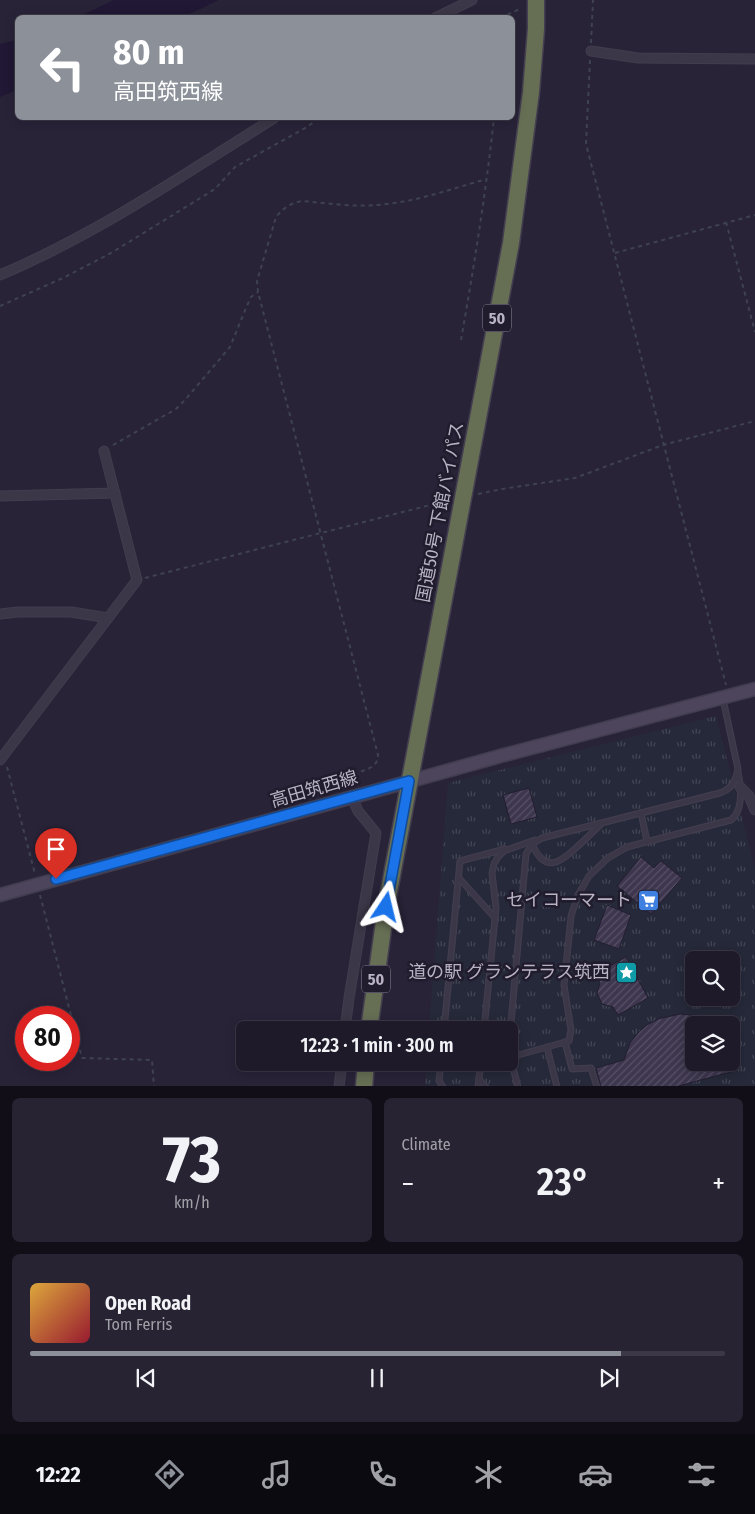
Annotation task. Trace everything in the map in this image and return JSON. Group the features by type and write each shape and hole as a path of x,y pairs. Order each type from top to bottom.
{"highway":[{"name":"国道50号 下館バイパス","path":"370,1021 386,907 511,244 531,92 536,29 529,4"},
{"path":"364,1086 365,1071"}],"main road":[{"name":"高田筑西線","path":"0,895 504,754 755,689"}],"street":[{"path":"441,15 472,0"},
{"path":"591,51 638,58 755,59"},
{"path":"0,276 83,236 271,120"},
{"path":"2,757 137,580 104,450"},
{"path":"0,496 115,493"},
{"path":"0,614 72,612 108,618"},
{"path":"740,787 749,796 755,810"},
{"path":"346,1021 376,833 350,798"},
{"path":"339,1086 341,1071"}],"lane":[{"path":"518,1055 569,1041 571,1030 564,985 571,916 578,895 589,876 608,858 627,847 731,820 736,816 739,810 740,787 726,696"},
{"path":"445,1021 460,861 542,838 720,793 729,790 735,780 738,769"},
{"path":"640,813 647,841"},
{"path":"532,844 536,853 546,862 554,863 564,859 602,823"},
{"path":"511,1021 526,854 532,844 542,838"},
{"path":"485,1021 496,908 492,873 498,857 511,848"},
{"path":"459,878 495,918"},
{"path":"565,1042 572,1069 591,1068 597,1086"},
{"path":"547,1047 557,1086"},
{"path":"440,1071 439,1081 443,1086"},
{"path":"478,1086 480,1071"},
{"path":"514,1071 518,1086"},
{"path":"479,1080 486,1086"}],"path":[{"path":"593,0 586,144 664,445 726,696"},
{"path":"507,15 529,4"},
{"path":"0,306 63,278 111,253 215,189 235,167 316,120"},
{"path":"461,340 474,267 494,120"},
{"path":"350,798 346,786 347,777 373,767 378,762 378,755 258,292 257,282 276,217 287,206 302,201 356,206 383,204 421,198 487,179"},
{"path":"615,253 755,215"},
{"path":"726,222 755,332"},
{"path":"104,450 176,409 185,400 230,348 251,297 258,292"},
{"path":"475,495 575,478 664,445 755,421"},
{"path":"137,580 446,502"},
{"path":"2,757 38,884 82,1058 152,1060 154,1086"}],"green space":[{"path":"716,716 755,869 755,1086 425,1086 426,1071 518,1071 518,1021 430,1021 448,783"}],"shaded area":[{"path":"114,0 219,0 187,15 82,15"},
{"path":"15,40 15,91 0,97 0,44"}],"building":[{"path":"529,788 537,817 511,824 503,795"},
{"name":"セイコーマート","path":"641,857 654,868 661,861 682,878 651,914 617,886"},
{"path":"607,905 631,915 619,949 594,940"},
{"path":"626,957 648,998 618,1015 613,1007 602,1004 597,993 600,983 595,974"},
{"path":"680,1014 702,1016 685,1016 685,1071 734,1071 679,1086 601,1086 596,1068 624,1060 630,1043 647,1025 658,1019"}],"place":[{"name":"セイコーマート","path":"648,900"},
{"name":"道の駅 グランテラス筑西","path":"626,972"}],"route":[{"path":"56,879 409,781 386,907"}]}
